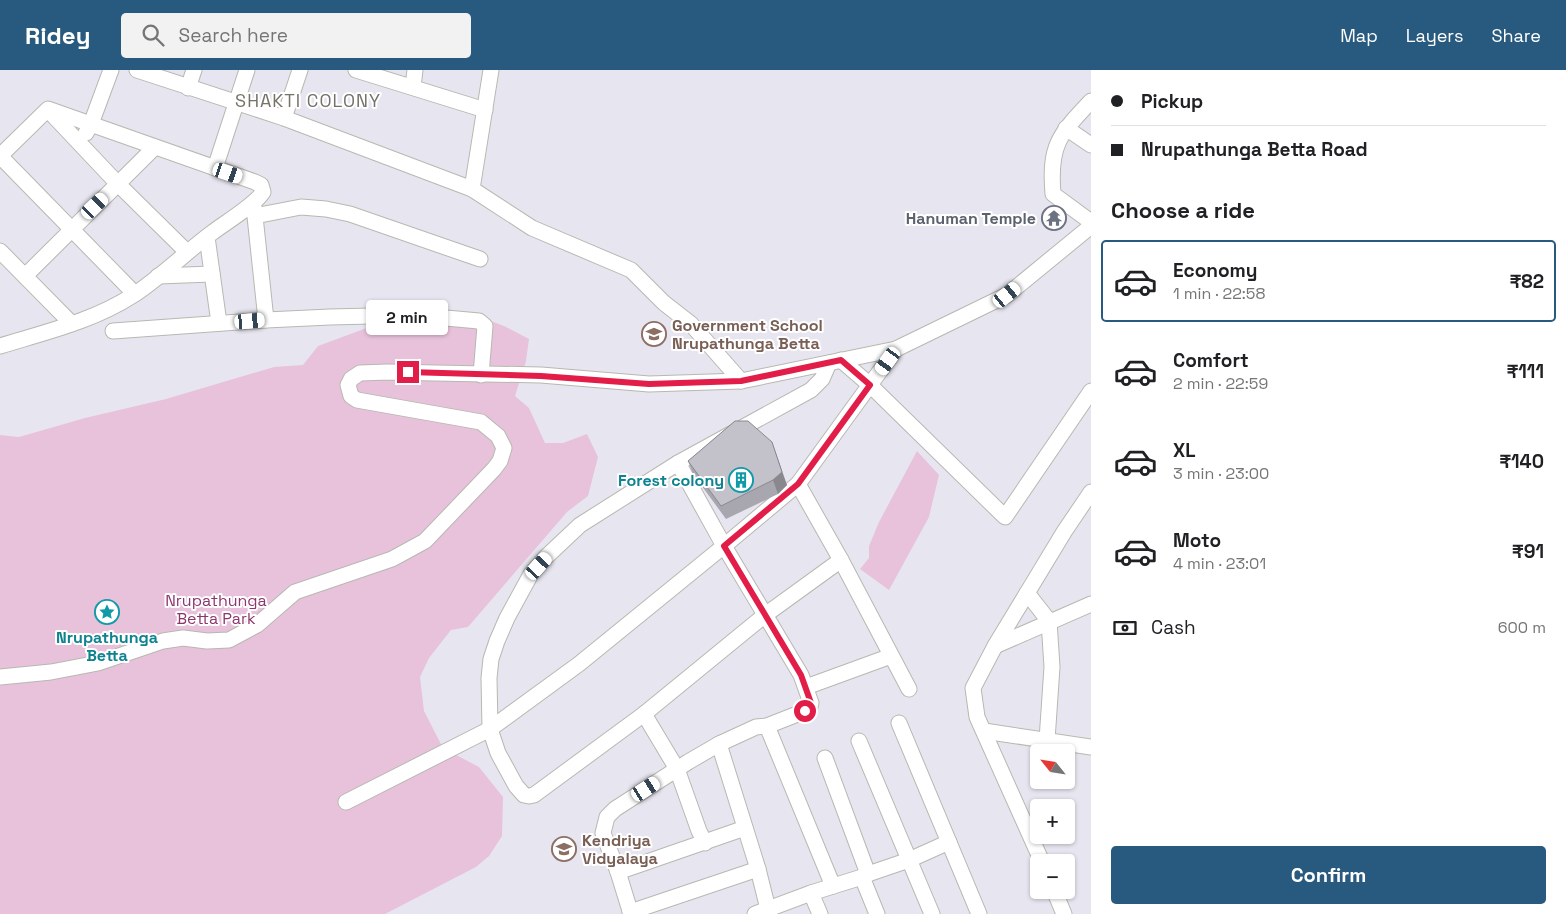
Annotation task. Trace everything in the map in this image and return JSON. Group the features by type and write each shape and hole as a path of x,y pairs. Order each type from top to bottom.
{"street":[{"path":"80,143 90,124 111,70"},
{"path":"137,70 284,118 472,189 532,228 631,270 664,303 691,324 741,381"},
{"path":"188,88 194,70"},
{"path":"215,168 247,70"},
{"path":"284,118 300,70"},
{"path":"356,70 485,110"},
{"path":"413,87 415,70"},
{"path":"472,189 491,70"},
{"path":"1091,101 1066,128 1053,156 1051,169 1052,194 1091,222"},
{"path":"48,110 261,185 263,192 254,209 266,320"},
{"path":"48,110 118,184 187,252"},
{"path":"48,110 0,156 136,294"},
{"path":"1066,128 1091,145"},
{"path":"25,276 155,147"},
{"path":"0,346 72,324 110,308 136,294 207,237 254,209 326,208 350,214 480,259"},
{"path":"0,677 51,672 98,663 163,641 183,638 207,641 229,640 257,625 295,592 392,559 425,541 494,469 500,461 504,448 498,436 481,422 357,400 352,396 348,385 351,379 360,373 408,372 541,376 649,384 741,381 896,349 1007,295 1091,226"},
{"path":"207,237 219,323"},
{"path":"0,252 72,324"},
{"path":"158,276 212,274"},
{"path":"113,331 266,320 413,315 479,321 485,326 481,374"},
{"path":"346,802 490,729 578,664 724,546 798,484 896,349"},
{"path":"835,361 870,385 1005,518 1091,391"},
{"path":"835,361 811,390 678,462 580,525 531,574 497,641 489,678 490,729 498,753 516,786 524,795 534,796 644,714 765,615 841,560"},
{"path":"678,462 724,546 801,675 811,703 808,709 767,726 756,727 719,744 677,769 615,809 607,817 603,833 631,913 758,870"},
{"path":"798,484 841,560 909,689"},
{"path":"1038,854 977,717 973,688 995,646 1064,532 1091,492"},
{"path":"1027,593 1049,621 1052,666 1048,740"},
{"path":"995,646 1091,604"},
{"path":"806,687 891,656"},
{"path":"644,714 677,769 705,843"},
{"path":"900,723 979,914"},
{"path":"767,726 833,886"},
{"path":"984,731 1091,747"},
{"path":"859,741 932,914"},
{"path":"719,744 758,870 761,911 910,860 949,842"},
{"path":"825,758 877,914"},
{"path":"618,872 745,828"},
{"path":"811,893 820,914"},
{"path":"1058,899 1064,914"}],"green space":[{"name":"Nrupathunga Betta Park","path":"467,312 504,326 529,339 526,361 515,396 529,408 545,443 563,443 587,434 598,457 588,496 567,512 468,627 451,630 429,658 420,677 424,711 443,748 479,767 503,797 502,836 489,856 476,867 385,914 0,914 0,435 19,437 85,418 166,399 274,367 303,365 318,346 413,313"},
{"path":"917,451 939,475 929,517 889,590 860,569 869,558 869,546 879,522"}],"building":[{"name":"Forest colony","path":"735,421 748,421 772,442 782,472 773,480 721,506 688,461"}],"place":[{"name":"Hanuman Temple","path":"1054,218"},
{"name":"Government School Nrupathunga Betta","path":"654,334"},
{"name":"Forest colony","path":"741,480"},
{"name":"Nrupathunga Betta","path":"107,612"},
{"name":"Kendriya Vidyalaya","path":"564,849"}],"district":[{"name":"SHAKTI COLONY","path":"308,100"}],"route":[{"path":"408,372 541,376 649,384 741,381 841,360 870,385 798,484 724,546 801,675 811,703 805,711"}]}
